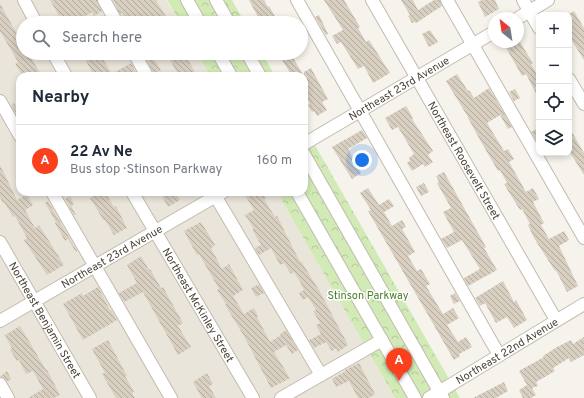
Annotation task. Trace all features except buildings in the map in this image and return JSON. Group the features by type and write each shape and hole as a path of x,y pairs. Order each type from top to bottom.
{"street":[{"path":"24,0 32,16"},
{"path":"104,0 113,16"},
{"path":"187,0 196,16"},
{"path":"216,0 226,16"},
{"path":"297,0 306,16"},
{"name":"Northeast Roosevelt Street","path":"372,0 556,320"},
{"path":"447,0 584,238"},
{"path":"523,0 536,22"},
{"path":"524,14 548,0"},
{"path":"308,19 499,355"},
{"name":"Northeast 23rd Avenue","path":"308,142 488,35"},
{"path":"57,60 64,72"},
{"path":"138,60 145,72"},
{"path":"222,60 229,72"},
{"path":"250,60 258,72"},
{"path":"572,84 584,104"},
{"path":"0,101 16,129"},
{"path":"308,161 441,395"},
{"path":"54,196 171,398"},
{"name":"Northeast McKinley Street","path":"134,196 154,233 253,398"},
{"name":"Northeast 23rd Avenue","path":"0,321 154,233 212,196"},
{"path":"219,196 321,375"},
{"path":"299,196 415,398"},
{"name":"Northeast Benjamin Street","path":"0,242 90,398"},
{"name":"Northeast 22nd Avenue","path":"429,398 441,395 499,355 584,304"},
{"path":"281,398 382,340"},
{"path":"0,384 8,398"}],"shaded area":[{"path":"0,0 166,0 176,16 16,16 16,60 201,60 208,72 16,72 16,196 279,196 395,398 0,398"}],"green space":[{"path":"167,0 232,0 241,16 176,16"},
{"path":"201,60 266,60 273,72 208,72"},
{"name":"Stinson Parkway","path":"308,133 460,398 395,398 279,196 308,196"}],"place":[{"name":"22 Av Ne","path":"399,381"}]}
